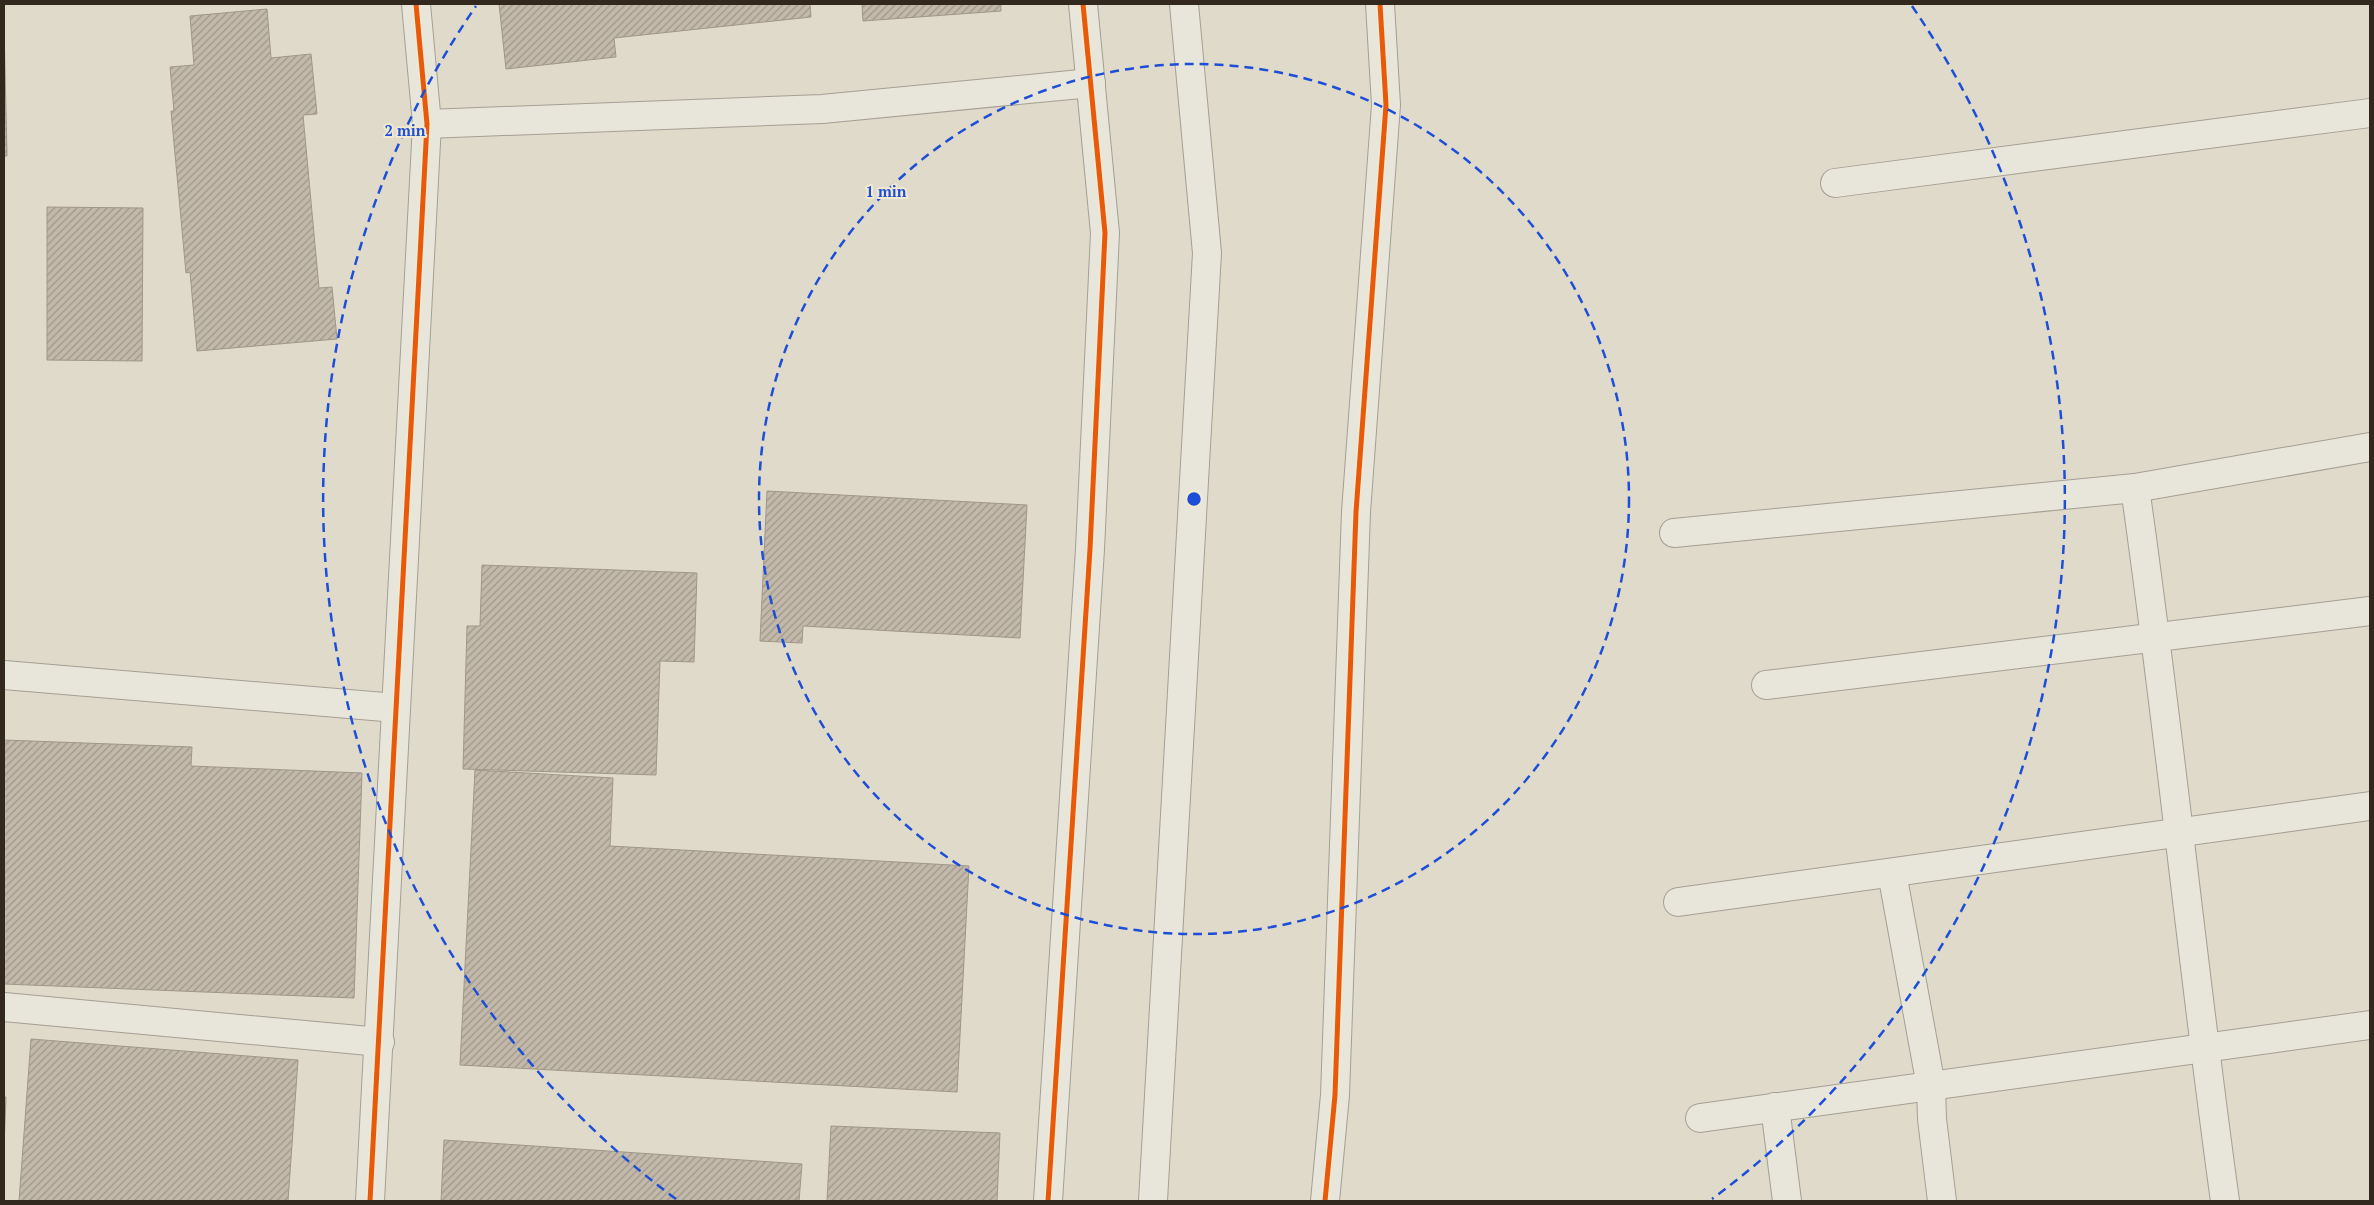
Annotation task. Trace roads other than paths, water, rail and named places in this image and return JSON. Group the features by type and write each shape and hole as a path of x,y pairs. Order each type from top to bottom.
{"street":[{"path":"370,1201 380,1042 427,124 416,4"},
{"path":"1048,1201 1090,549 1106,233 1083,4"},
{"path":"1153,1201 1207,253 1184,4"},
{"path":"1325,1201 1335,1095 1356,512 1386,105 1380,4"},
{"path":"427,124 822,109 1091,83"},
{"path":"1835,183 2370,113"},
{"path":"1674,533 2135,488 2370,447"},
{"path":"2135,488 2156,638 2204,1048 2225,1201"},
{"path":"1766,685 2370,611"},
{"path":"4,675 396,708"},
{"path":"1678,902 2370,806"},
{"path":"1892,872 1931,1086 1932,1119 1942,1201"},
{"path":"4,1007 380,1042"},
{"path":"1700,1118 2370,1025"},
{"path":"1775,1107 1787,1201"}]}
